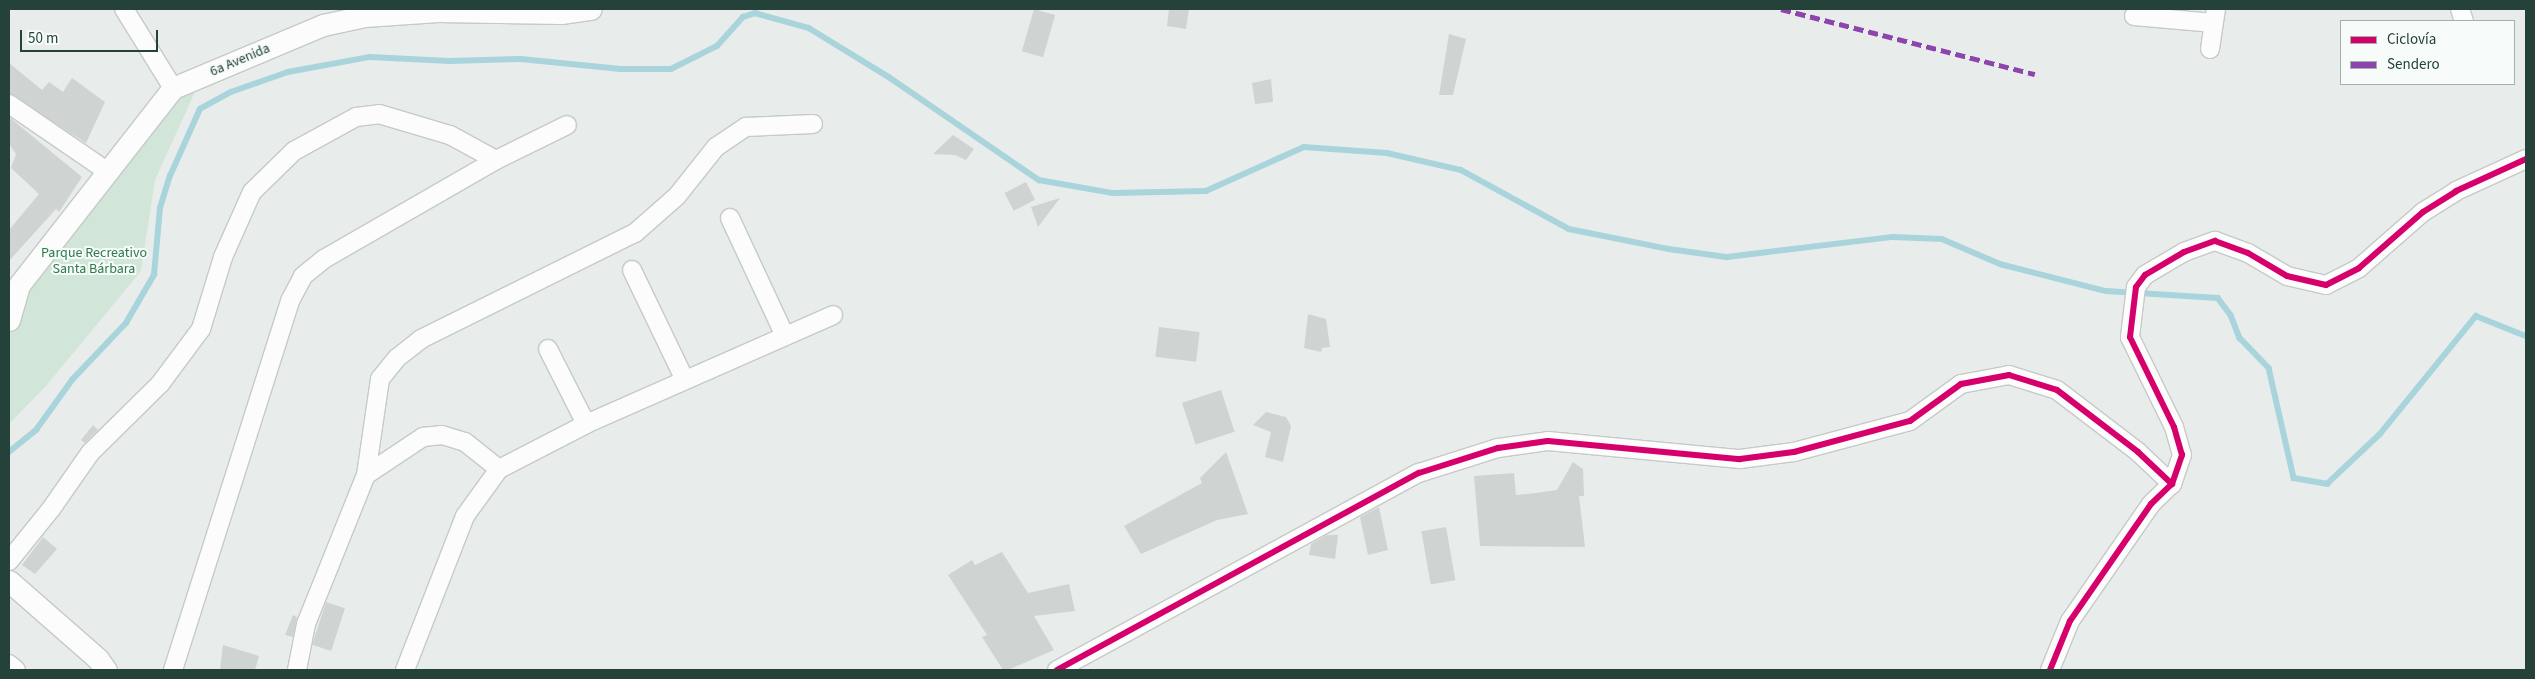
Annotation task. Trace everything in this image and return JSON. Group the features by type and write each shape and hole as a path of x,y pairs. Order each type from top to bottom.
{"street":[{"path":"124,9 173,88"},
{"name":"6a Avenida","path":"9,320 19,285 173,88 323,25 437,10 520,10 561,13 591,9"},
{"path":"2134,16 2215,16 2210,49"},
{"path":"9,104 107,171"},
{"path":"9,561 51,509 90,453 160,384 201,329 223,257 252,192 294,151 356,117 379,114 450,135 496,160"},
{"path":"297,670 306,624 366,475 380,379 396,358 420,339 635,233 677,196 716,146 746,127 813,124"},
{"path":"173,670 291,299 303,276 324,260 496,160 566,125"},
{"path":"2050,670 2070,621 2151,504 2172,484 2182,455 2174,427 2130,337 2131,308 2136,288 2145,274 2184,252 2215,241 2248,253 2287,276 2326,285 2359,268 2416,218 2456,191 2526,158"},
{"path":"730,218 785,336"},
{"path":"632,270 685,380"},
{"path":"405,670 465,516 499,470 586,424 833,315"},
{"path":"548,349 586,424"},
{"path":"1057,670 1419,473 1498,448 1548,441 1740,460 1794,452 1910,421 1961,384 2009,375 2057,390 2138,452 2172,484"},
{"path":"366,475 423,437 442,435 465,442 499,470"},
{"path":"9,581 98,659 106,670"},
{"path":"9,665 16,670"}],"green space":[{"name":"Parque Recreativo Santa Bárbara","path":"184,90 194,94 155,180 141,271 46,386 9,424 9,329 23,284"}],"building":[{"path":"1034,9 1055,15 1043,57 1022,51"},
{"path":"1169,9 1189,9 1186,29 1167,26"},
{"path":"1449,34 1466,39 1453,95 1439,95"},
{"path":"9,63 42,90 49,82 63,92 72,78 105,102 86,143 9,94"},
{"path":"1271,79 1273,102 1255,104 1252,83"},
{"path":"9,117 82,177 59,212 56,209 9,261 9,230 39,194 11,168 16,154 9,144"},
{"path":"953,135 974,149 966,160 955,155 933,154"},
{"path":"1026,182 1035,200 1014,211 1005,193"},
{"path":"1060,198 1038,227 1031,207"},
{"path":"1308,314 1326,319 1330,347 1322,348 1321,352 1304,348"},
{"path":"1159,327 1200,332 1196,362 1155,357"},
{"path":"1221,390 1235,432 1196,445 1182,403"},
{"path":"1266,412 1286,417 1291,426 1283,462 1265,457 1271,432 1253,425"},
{"path":"93,425 98,430 85,443 81,440"},
{"path":"1226,452 1248,514 1217,520 1141,554 1124,526 1202,483 1200,478"},
{"path":"1573,462 1583,469 1584,496 1579,496 1585,547 1480,546 1474,476 1514,473 1516,495 1536,493 1557,490"},
{"path":"1379,507 1388,550 1368,555 1360,517"},
{"path":"1446,527 1455,580 1431,585 1421,531"},
{"path":"1327,535 1338,535 1335,559 1309,555 1311,544"},
{"path":"43,537 57,549 35,574 22,565"},
{"path":"1002,552 1028,593 1069,584 1075,611 1034,616 1054,650 1008,670 1003,670 982,637 987,635 948,575 972,560 975,565"},
{"path":"326,602 345,608 331,651 312,645"},
{"path":"293,615 297,617 293,637 285,635"},
{"path":"223,645 259,656 255,670 220,670"}],"waterway":[{"path":"9,452 36,430 72,380 126,323 154,275 160,208 170,176 200,109 231,92 288,72 370,57 449,61 521,59 621,69 671,69 717,46 743,17 755,13 809,28 889,77 1039,180 1113,193 1206,191 1304,147 1387,153 1461,170 1569,229 1669,249 1727,257 1893,237 1942,239 2000,264 2106,291 2218,298 2231,315 2240,338 2269,368 2294,478 2327,484 2380,434 2476,316 2526,336"}],"marked path":[{"path":"1781,9 2035,74"}],"cycle path":[{"path":"2050,670 2070,621 2151,504 2172,484 2182,455 2174,427 2130,337 2136,287 2145,275 2184,252 2215,241 2248,253 2287,276 2326,285 2359,268 2423,212 2456,191 2526,159"},
{"path":"1057,670 1419,473 1498,448 1548,441 1740,459 1794,452 1910,421 1961,384 2009,375 2057,390 2138,452 2172,484"}]}
